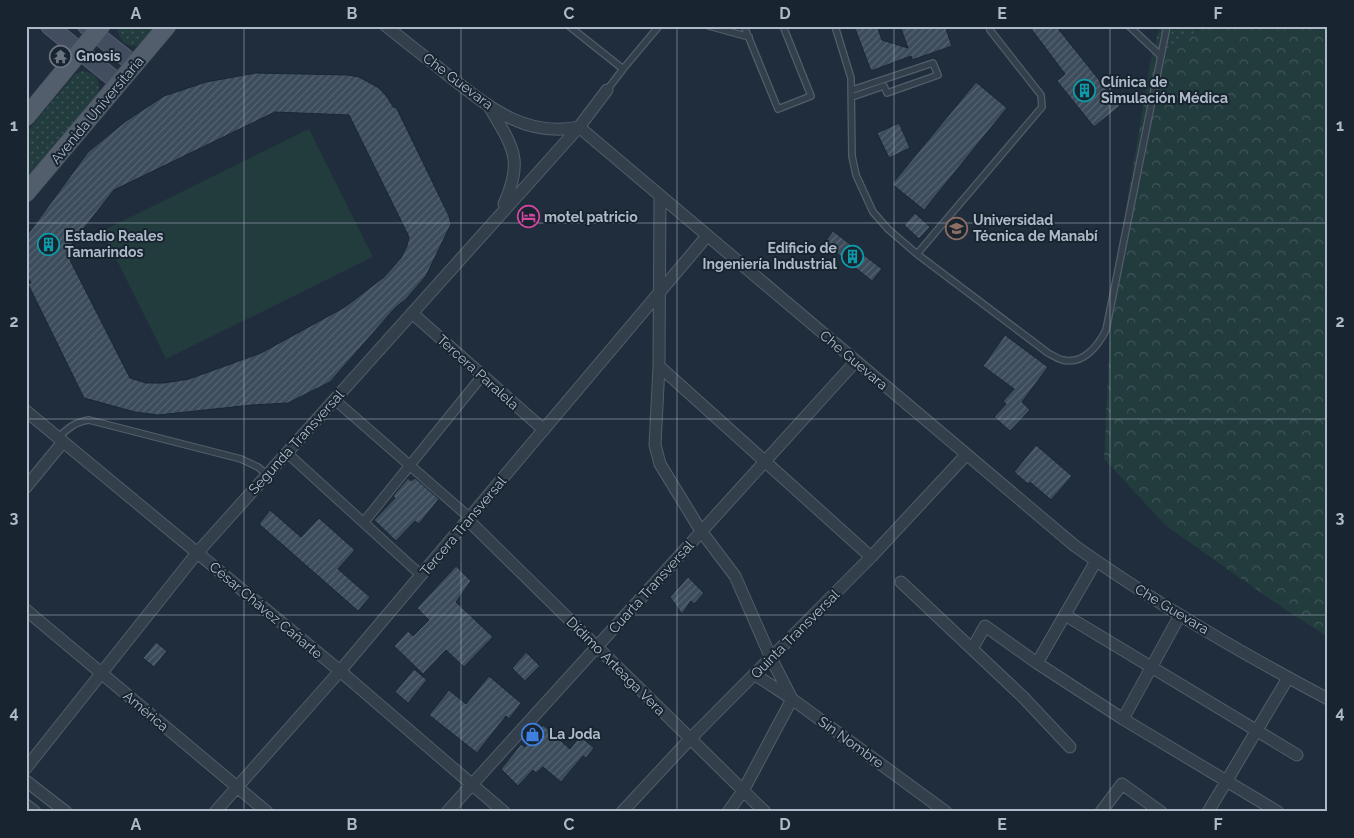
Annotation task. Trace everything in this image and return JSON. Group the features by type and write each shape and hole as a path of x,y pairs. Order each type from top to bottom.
{"main road":[{"path":"49,26 119,83"},
{"name":"Avenida Universitaria","path":"26,193 167,26"},
{"path":"26,117 76,47 92,28 134,65"}],"street":[{"name":"Che Guevara","path":"386,26 490,108 523,124 537,128 566,130 579,127 1048,525 1096,561 1180,615 1328,699"},
{"path":"579,127 607,90"},
{"path":"490,108 507,136 514,153 515,172 512,186 500,214"},
{"name":"Segunda Transversal","path":"26,768 197,553 579,127"},
{"path":"660,196 659,366 655,444 657,455 660,464 702,531 735,576 771,658 792,699 743,791 728,812"},
{"name":"Tercera Transversal","path":"216,812 340,671 707,236"},
{"name":"Tercera Paralela","path":"412,313 544,430"},
{"name":"Cuarta Transversal","path":"447,812 856,362"},
{"path":"659,366 871,556"},
{"path":"364,522 482,376"},
{"path":"335,400 469,519"},
{"name":"César Chávez Cañarte","path":"26,412 340,671 504,812"},
{"path":"26,487 61,440"},
{"path":"287,453 421,575"},
{"name":"Quinta Transversal","path":"622,812 690,739 871,556 966,455"},
{"name":"Dídimo Arteaga Vera","path":"469,519 765,812"},
{"path":"1037,663 1096,561"},
{"path":"901,582 1023,697 1070,747"},
{"name":"América","path":"26,610 267,812"},
{"path":"1065,615 1297,755"},
{"path":"1123,719 1180,615"},
{"path":"972,649 984,626 1123,719 1278,812"},
{"name":"Sin Nombre","path":"754,674 792,699 946,812"},
{"path":"1208,812 1288,678"},
{"path":"26,781 66,812"},
{"path":"1100,812 1122,784 1161,812"},
{"path":"26,805 35,812"}],"lane":[{"path":"569,26 623,69"},
{"path":"607,90 659,26"},
{"path":"709,26 749,37"},
{"path":"744,26 778,109 811,96 782,26"},
{"path":"835,26 850,72 852,90 852,156 856,175 873,212 888,229 917,254 1048,353 1063,361 1078,359 1091,352 1101,341 1106,330 1167,26"},
{"path":"917,254 1042,107 1041,95 990,30 989,26"},
{"path":"1129,26 1161,56"},
{"path":"852,90 933,63 938,75 887,93 884,86 852,97"},
{"path":"61,440 71,425 89,420 241,459 258,467 267,475"}],"green space":[{"path":"117,26 157,26 144,42 134,46 122,40"},
{"path":"1160,26 1206,26 1151,58"},
{"path":"1206,26 1328,26 1328,637 1287,611 1166,526 1104,459 1112,292 1151,58"},
{"path":"82,71 91,73 97,79 99,86 98,96 26,180 26,133 75,74"},
{"path":"309,129 373,257 166,359 102,231"}],"building":[{"path":"854,26 877,26 882,40 908,48 900,26 945,26 952,46 912,60 911,56 871,71"},
{"name":"Clínica de Simulación Médica","path":"1029,26 1056,26 1120,106 1094,127 1057,81 1065,74"},
{"name":"Estadio Reales Tamarindos","path":"256,73 348,75 359,77 379,88 394,108 396,107 449,216 451,224 426,276 406,299 395,308 330,382 288,403 158,415 135,412 84,398 28,284 31,283 26,274 26,239 88,152 126,121 164,96 206,82","holes":["275,112 349,115 409,237 401,258 384,277 345,307 261,353 189,379 164,383 146,383 130,378 71,262 68,252 70,246 114,190"]},
{"path":"976,82 1007,108 924,210 892,184"},
{"path":"899,123 910,148 889,158 877,133"},
{"path":"915,213 930,227 919,239 904,225"},
{"name":"Edificio de Ingeniería Industrial","path":"833,231 882,269 872,281 824,243"},
{"path":"1005,335 1048,367 1022,402 1030,410 1010,431 994,417 1006,404 1003,401 1014,389 983,366"},
{"path":"1036,445 1072,476 1051,500 1030,482 1028,484 1014,472"},
{"path":"408,478 411,481 415,478 439,499 419,524 415,521 396,541 374,520 395,498 393,496"},
{"path":"270,510 301,537 319,518 355,550 338,569 370,597 358,611 259,524"},
{"path":"456,566 471,581 456,602 493,637 464,667 446,650 423,674 394,646 408,631 413,636 429,620 417,608"},
{"path":"688,577 704,593 694,604 691,601 682,614 670,597"},
{"path":"156,642 167,651 154,667 143,658"},
{"path":"526,652 540,666 525,681 512,668"},
{"path":"414,669 427,680 408,703 395,692"},
{"path":"489,676 521,703 509,719 506,716 477,753 429,715 449,690 466,704"},
{"path":"543,725 570,749 580,736 594,748 586,758 583,756 561,782 543,767 536,773 533,770 518,786 501,769 521,744 525,747"}],"place":[{"name":"Gnosis","path":"60,56"},
{"name":"Clínica de Simulación Médica","path":"1085,90"},
{"name":"motel patricio","path":"528,217"},
{"name":"Universidad Técnica de Manabí","path":"957,228"},
{"name":"Estadio Reales Tamarindos","path":"49,244"},
{"name":"Edificio de Ingeniería Industrial","path":"853,256"},
{"name":"La Joda","path":"533,734"}]}
